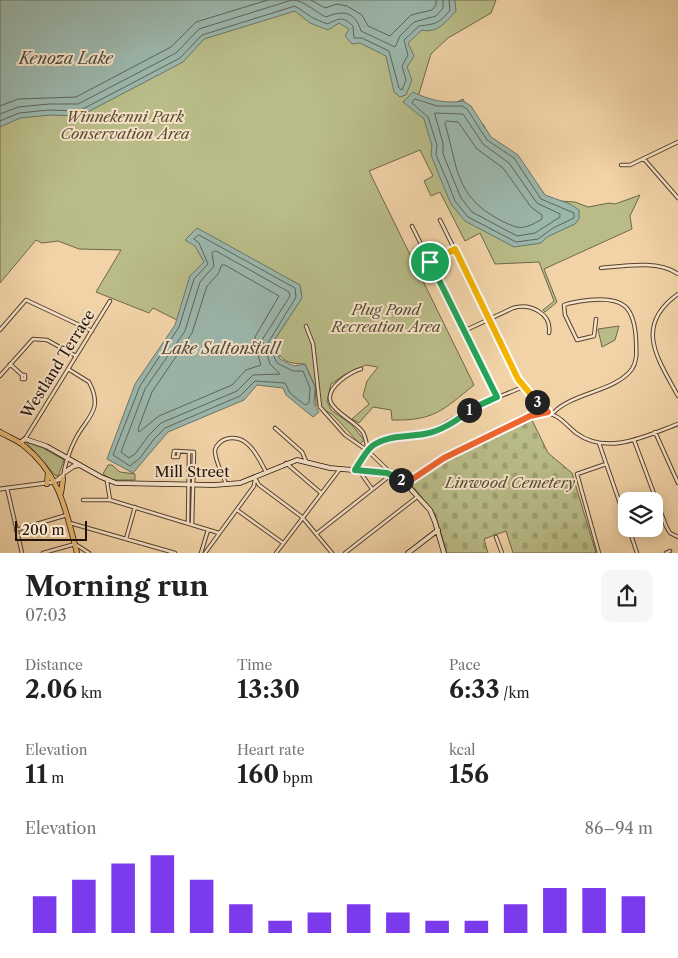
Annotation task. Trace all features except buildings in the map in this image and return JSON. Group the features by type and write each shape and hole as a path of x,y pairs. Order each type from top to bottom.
{"main road":[{"path":"0,432 20,443 55,481 61,494 77,553"},
{"path":"20,443 25,439"},
{"name":"Mill Street","path":"25,439 40,443 107,480 121,483 226,484 255,478 294,460 306,461 327,468 392,474"},
{"path":"61,494 64,475 74,466 80,465"},
{"path":"47,484 48,472"},
{"path":"392,474 418,496 433,516 444,553"},
{"path":"408,553 438,530"}],"street":[{"path":"621,165 630,165 678,142"},
{"path":"644,159 678,198"},
{"path":"440,220 523,387 548,412"},
{"path":"412,226 497,397"},
{"path":"430,262 455,249"},
{"path":"601,268 631,266 662,267 678,274"},
{"path":"678,294 665,305 659,314 653,333 653,343 657,358 678,396"},
{"path":"553,413 573,401 620,380 636,362 634,319 628,308 608,299 565,304 564,306 577,340 594,336 596,319"},
{"path":"0,330 26,300 92,331"},
{"name":"Westland Terrace","path":"25,439 110,301"},
{"path":"464,331 516,307 530,307 541,313 548,320 549,333"},
{"path":"306,326 313,344 320,407 345,435 368,451 392,474 316,534"},
{"path":"0,376 33,339 47,340 76,356"},
{"path":"9,364 22,375"},
{"path":"0,489 47,484 64,475 76,438 93,414 94,406 89,382 68,369"},
{"path":"360,369 352,372 335,386 331,392 330,400 336,411 352,422 364,434 368,451"},
{"path":"372,489 362,474 355,470 368,451 382,441 435,431 472,408 523,387"},
{"path":"405,484 444,458 530,416 548,412 553,413 583,437 599,443 610,444 634,440 678,425"},
{"path":"275,428 302,452 306,461"},
{"path":"655,432 678,483"},
{"path":"226,484 215,448 225,439 242,441 252,448 266,473"},
{"path":"634,440 666,526 670,533 678,537"},
{"path":"599,443 618,498"},
{"path":"179,451 194,452 188,523"},
{"path":"189,452 192,525"},
{"path":"286,463 321,493"},
{"path":"599,553 576,474 606,464"},
{"path":"276,553 340,469"},
{"path":"203,553 254,486 255,478"},
{"path":"255,478 259,485 302,517 332,553"},
{"path":"107,480 110,500"},
{"path":"7,488 22,553"},
{"path":"345,553 418,496"},
{"path":"83,500 110,500 220,533"},
{"path":"126,539 134,508"},
{"path":"237,510 283,542"},
{"path":"16,530 67,516"},
{"path":"69,523 164,552 175,553"},
{"path":"203,553 208,530"},
{"path":"496,537 502,553"},
{"path":"631,553 637,552 632,537"},
{"path":"43,553 75,544 89,553"},
{"path":"666,553 670,552"}],"green space":[{"name":"Winnekenni Park Conservation Area","path":"0,0 496,0 491,13 448,38 431,54 418,97 447,107 463,99 472,117 483,124 494,144 545,200 575,202 588,207 609,203 615,204 640,195 630,216 632,229 544,269 557,302 545,312 543,310 554,301 539,262 495,264 480,233 465,241 440,192 431,196 424,181 433,176 420,150 369,171 474,385 446,407 428,416 406,420 392,420 391,410 373,407 359,423 352,419 369,404 363,396 367,381 378,367 366,365 344,375 331,384 327,401 331,410 352,425 364,440 360,444 333,415 316,405 315,386 305,364 284,360 273,342 301,299 301,291 197,245 207,263 179,321 153,308 149,313 96,292 121,250 79,249 58,241 42,243 36,240 0,283"},
{"path":"619,326 615,340 602,347 598,329"},
{"name":"Linwood Cemetery","path":"531,418 548,453 572,473 596,553 513,553 506,531 484,539 488,553 447,553 435,514 411,484 443,460"},
{"path":"26,442 43,448 64,460 58,476 55,475"},
{"path":"108,465 112,465 120,472 135,474 135,480 112,480 103,474"}],"water":[{"name":"Kenoza Lake","path":"0,0 455,0 456,11 441,26 432,30 422,30 408,43 414,56 407,67 412,80 406,95 400,97 394,92 386,56 360,43 352,44 345,36 349,29 339,23 328,30 310,23 295,11 204,39 183,62 80,116 50,115 20,118 0,127"},
{"path":"413,92 437,101 463,101 471,106 491,137 518,155 545,195 570,204 579,210 579,219 575,224 547,237 541,243 514,247 465,221 451,204 443,185 431,155 432,146 424,119 403,102"},
{"name":"Lake Saltonstall","path":"197,228 300,285 302,298 273,342 280,359 294,366 305,364 315,387 314,404 319,412 313,417 286,395 283,388 257,385 244,400 168,432 133,473 107,459 135,384 175,325 190,276 204,262 195,246 185,240"}],"route":[{"path":"455,249 521,384 548,412 541,412 530,416 444,458 405,484 392,474 355,470 371,447 377,443 398,437 427,434 435,431 462,416 472,408 497,397 494,395 480,367 430,262 455,249"}],"park label":[{"name":"Plug Pond Recreation Area","path":"386,318"}]}
